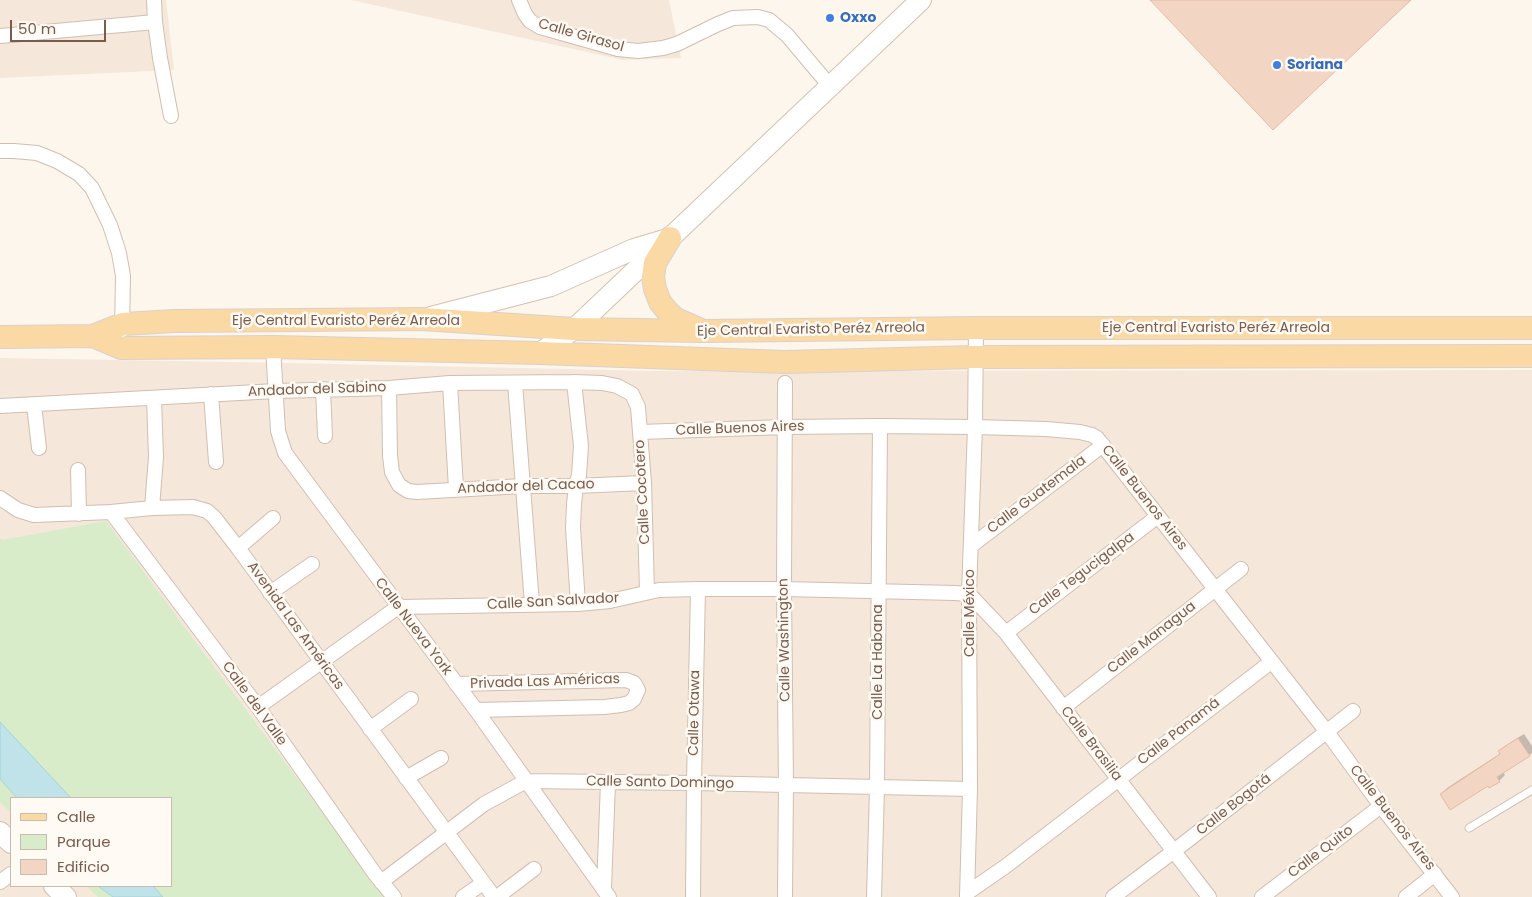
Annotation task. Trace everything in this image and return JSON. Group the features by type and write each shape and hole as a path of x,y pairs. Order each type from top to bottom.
{"main road":[{"path":"540,352 574,329 920,0"},
{"path":"422,319 550,286 634,249 670,238"},
{"path":"670,238 655,263 653,277 655,289 660,302 676,319 704,331"},
{"name":"Eje Central Evaristo Peréz Arreola","path":"0,337 93,336 122,324 174,321 422,319 574,329 704,331 976,328 1532,328"},
{"path":"1216,357 1217,328"},
{"name":"Eje Central Evaristo Peréz Arreola","path":"93,336 121,348 273,347 540,352 784,362 974,357 1532,356"},
{"path":"0,832 10,842"},
{"path":"55,887 66,897"}],"street":[{"path":"154,0 155,22 171,116"},
{"name":"Calle Girasol","path":"519,0 530,21 540,27 618,49 638,51 677,44 733,18 752,17 768,20 787,35 830,86"},
{"path":"0,36 155,22"},
{"path":"0,151 14,150 38,153 58,161 79,174 92,188 110,225 119,253 123,276 121,348"},
{"name":"Calle México","path":"967,895 970,789 969,594 975,427 974,357 976,328"},
{"name":"Calle Nueva York","path":"273,347 278,431 285,453 476,710 606,892"},
{"path":"574,382 581,446 573,528 578,604"},
{"path":"450,383 456,489"},
{"name":"Andador del Sabino","path":"0,406 211,394 389,388 450,383 602,383 617,386 632,394"},
{"path":"515,383 532,604"},
{"name":"Calle Washington","path":"785,383 785,897"},
{"name":"Andador del Cacao","path":"389,388 392,472 400,485 408,491 644,483"},
{"path":"323,389 325,436"},
{"path":"211,394 216,462"},
{"name":"Calle Cocotero","path":"632,394 638,406 644,483 648,592"},
{"path":"152,508 156,457 154,398"},
{"path":"34,405 39,448"},
{"name":"Calle Buenos Aires","path":"640,432 880,426 975,427 1080,432 1092,435 1103,445 1452,897"},
{"name":"Calle La Habana","path":"874,897 877,787 880,426"},
{"name":"Calle Guatemala","path":"971,546 1103,445"},
{"path":"78,470 79,514"},
{"name":"Avenida Las Américas","path":"0,498 18,510 34,515 193,507 207,511 214,517 238,548 445,832 495,897"},
{"name":"Calle del Valle","path":"111,512 258,707 381,882 394,897"},
{"name":"Calle Tegucigalpa","path":"1006,632 1158,516"},
{"path":"238,548 273,518"},
{"path":"270,593 312,564"},
{"name":"Calle Managua","path":"1063,708 1242,569"},
{"name":"Calle San Salvador","path":"398,607 578,604 610,601 659,590 698,589 784,589 969,594"},
{"name":"Calle Otawa","path":"693,897 698,589"},
{"name":"Calle Brasilia","path":"969,594 1006,632 1210,897"},
{"path":"258,707 398,607"},
{"name":"Calle Panamá","path":"967,895 1271,662"},
{"name":"Privada Las Américas","path":"456,684 626,680 634,683 638,690 634,699 629,703 621,705 476,710"},
{"path":"370,728 410,699"},
{"name":"Calle Bogotá","path":"1113,897 1353,711"},
{"path":"406,778 441,758"},
{"name":"Calle Santo Domingo","path":"381,882 484,804 526,781 970,789"},
{"name":"Calle Nueva York","path":"606,892 608,782"},
{"name":"Calle Quito","path":"1262,897 1381,806"},
{"path":"495,897 534,870"},
{"path":"1406,897 1435,874"},
{"path":"463,897 483,883"}],"lane":[{"path":"1469,828 1532,790"}],"shaded area":[{"path":"0,0 166,0 174,70 0,78"},
{"path":"351,0 669,0 681,58 623,60"},
{"path":"0,358 654,371 1532,370 1532,897 0,897"}],"green space":[{"path":"106,521 379,889 389,897 98,897 87,887 172,887 172,797 10,797 10,812 0,802 0,538 2,540"}],"water":[{"path":"0,722 70,797 16,797 0,779"},
{"path":"99,887 154,887 163,897 113,897"}],"building":[{"name":"Soriana","path":"1150,0 1411,0 1273,130"},
{"path":"1518,738 1530,756 1497,777 1500,782 1489,788 1488,786 1450,810 1440,794 1500,754 1498,751"}],"place":[{"name":"Oxxo","path":"830,18"},
{"name":"Soriana","path":"1277,65"}]}
